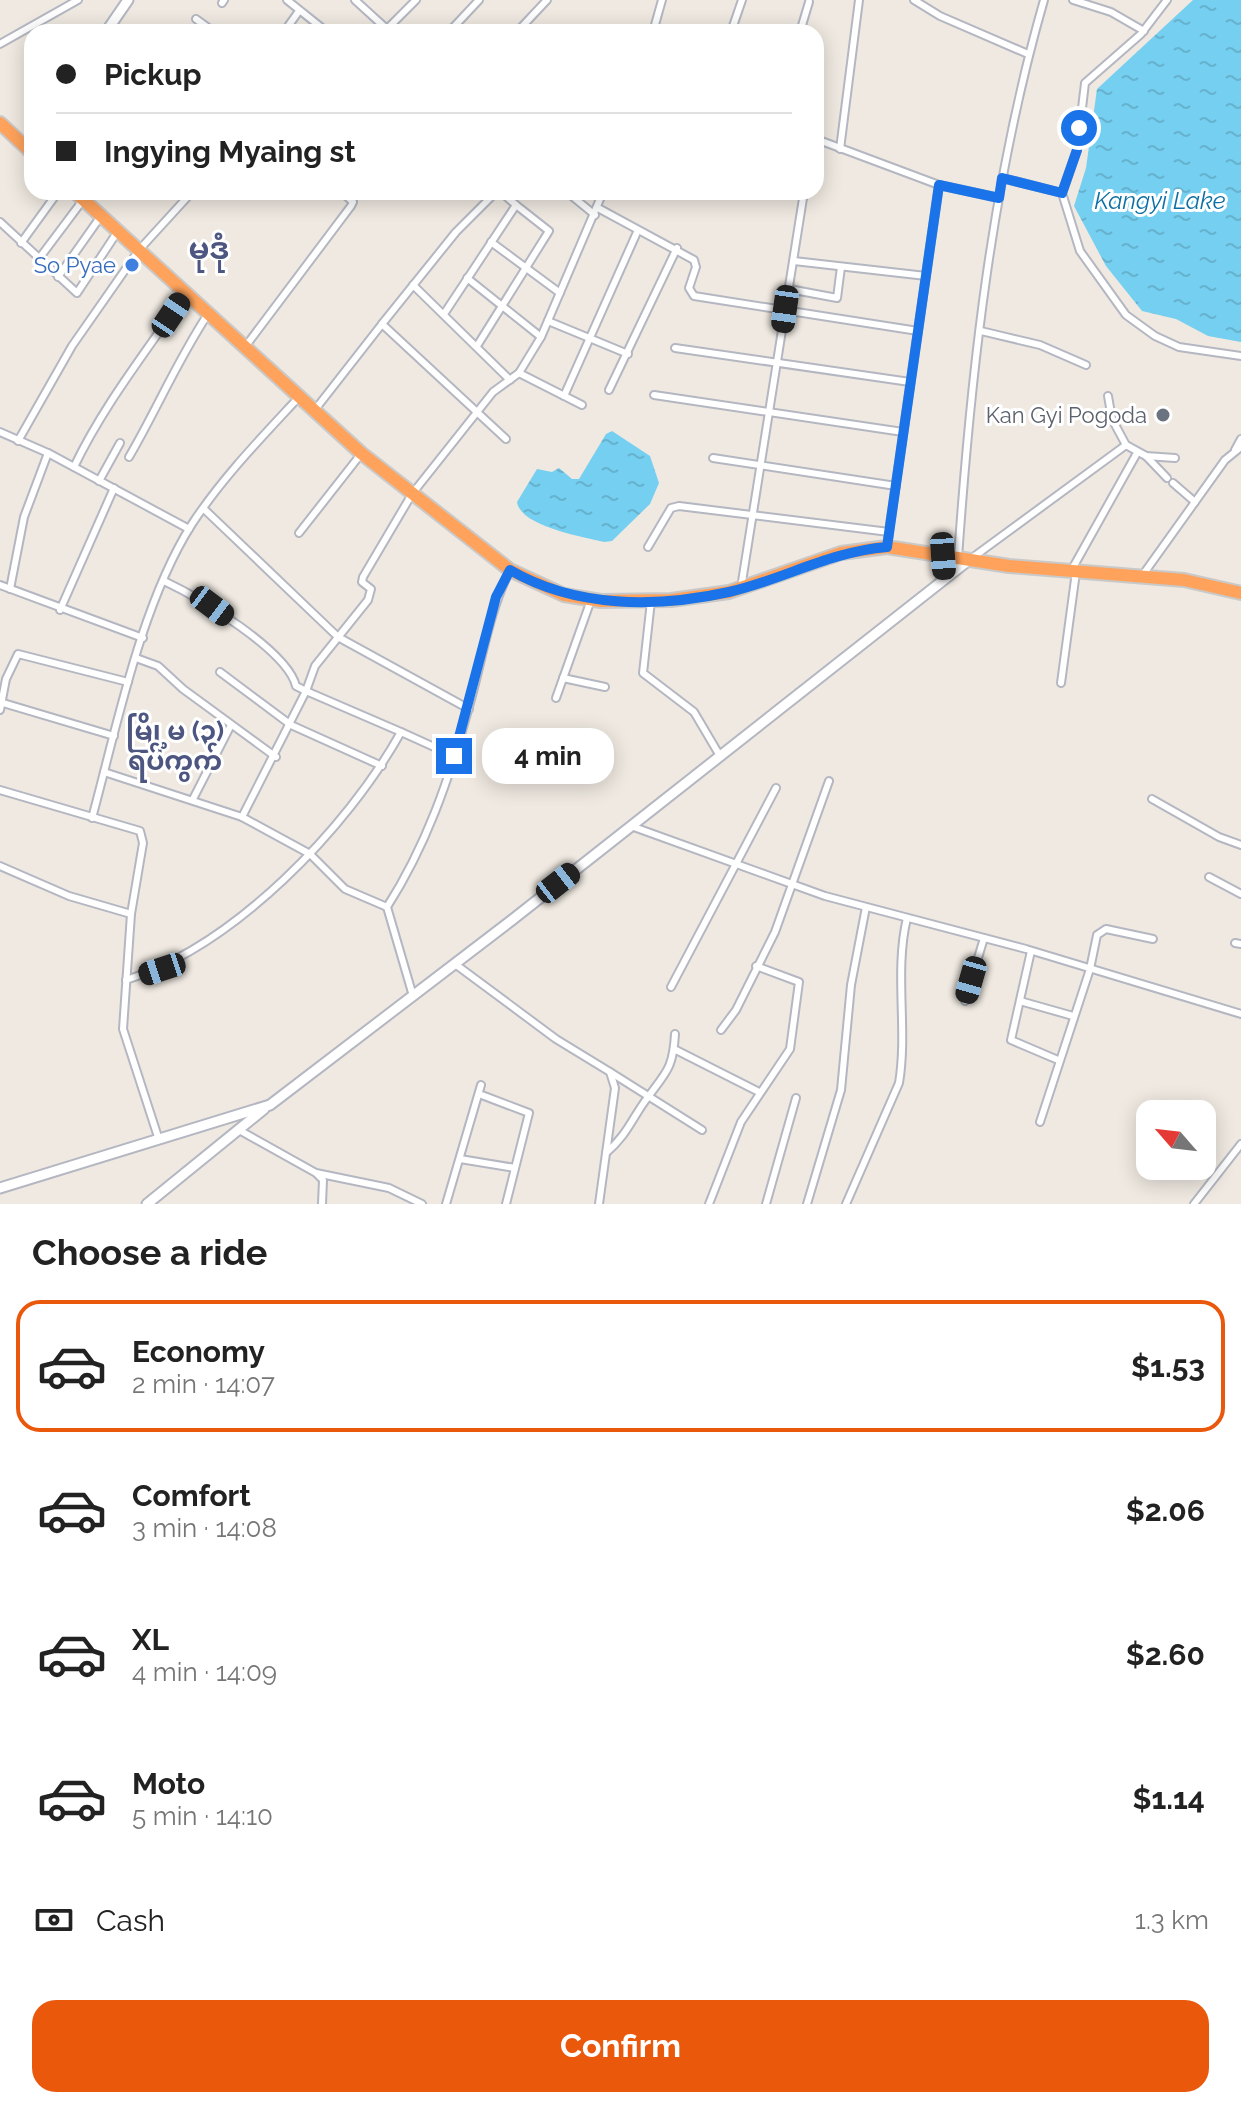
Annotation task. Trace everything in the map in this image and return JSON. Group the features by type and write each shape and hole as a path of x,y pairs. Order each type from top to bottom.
{"highway":[{"path":"0,123 24,141"},
{"path":"83,200 361,453 510,570 548,589 591,600 651,600 741,588 841,553 887,547 964,559 1142,576 1241,593"}],"main road":[{"path":"112,24 128,0"},
{"path":"943,556 944,577"},
{"path":"147,1204 720,756 964,559"},
{"path":"0,1188 270,1105"}],"street":[{"path":"35,24 78,0"},
{"path":"287,0 316,24"},
{"path":"355,0 381,24"},
{"path":"395,24 416,0"},
{"path":"456,24 479,0"},
{"path":"524,24 544,3 535,0"},
{"path":"655,24 662,0"},
{"path":"734,24 742,0"},
{"path":"840,149 859,0"},
{"path":"914,0 940,16 1028,54"},
{"path":"964,559 966,446 999,198 1028,54 1044,0"},
{"path":"1073,0 1111,12 1144,31"},
{"path":"1167,0 1144,31 1085,83 1077,150 1062,193 1080,251 1126,315 1167,343 1241,356"},
{"path":"802,24 809,2"},
{"path":"290,24 299,11"},
{"path":"196,19 203,24"},
{"path":"0,44 24,30"},
{"path":"824,142 939,185 999,198"},
{"path":"1002,178 1062,193"},
{"path":"887,547 939,185"},
{"path":"21,243 52,200"},
{"path":"38,260 76,200"},
{"path":"18,441 72,346 139,250 185,200"},
{"path":"245,347 351,206 351,200"},
{"path":"314,411 456,232 490,200"},
{"path":"477,346 549,231 509,200"},
{"path":"580,200 677,248 695,263 689,288 694,296 918,331"},
{"path":"242,817 276,757 315,666 368,600 371,589 362,582 363,577 412,494 475,412 519,373 541,337 600,200"},
{"path":"741,588 803,200"},
{"path":"444,314 516,205"},
{"path":"58,277 101,216"},
{"path":"0,222 77,293 118,231"},
{"path":"564,396 638,230"},
{"path":"491,242 560,293"},
{"path":"609,390 677,248"},
{"path":"794,261 926,276"},
{"path":"789,289 837,298 841,267"},
{"path":"467,278 541,337"},
{"path":"413,285 510,380"},
{"path":"74,467 105,406 128,380 186,293"},
{"path":"129,457 158,409 164,386 209,314"},
{"path":"548,321 628,354"},
{"path":"382,324 506,439"},
{"path":"981,331 1040,345 1086,365"},
{"path":"675,348 910,382"},
{"path":"519,373 582,405"},
{"path":"654,395 903,432"},
{"path":"1108,396 1112,419 1126,445 1146,456 1175,458"},
{"path":"92,818 136,658 164,581 189,529 299,397"},
{"path":"0,432 48,453 189,529"},
{"path":"1142,576 1238,448 1241,439"},
{"path":"99,481 120,443"},
{"path":"964,559 1126,445"},
{"path":"10,589 24,517 48,453"},
{"path":"299,533 361,453"},
{"path":"1061,683 1073,571 1137,453"},
{"path":"1146,456 1195,502"},
{"path":"713,458 896,486"},
{"path":"60,610 114,488"},
{"path":"648,547 674,506 889,532"},
{"path":"204,509 338,637 469,709"},
{"path":"413,996 387,907 436,816 469,709 496,597 510,570"},
{"path":"164,581 228,618 291,672 296,686 454,756"},
{"path":"0,585 60,610 143,638"},
{"path":"556,698 591,600"},
{"path":"651,600 643,673 694,712 720,756"},
{"path":"114,736 1,705 6,679 18,654 128,682"},
{"path":"136,658 158,666 276,757"},
{"path":"220,672 291,725 382,766"},
{"path":"563,678 605,687"},
{"path":"193,799 231,725"},
{"path":"126,980 162,969 185,956 265,897 310,854 382,766 401,732"},
{"path":"104,772 242,817 310,854 345,889 387,907"},
{"path":"721,1030 749,986 775,932 829,781"},
{"path":"671,987 776,788"},
{"path":"0,790 140,831 143,843 131,914 123,1029 159,1140"},
{"path":"1152,799 1219,837 1241,845"},
{"path":"631,826 791,884 1241,1014"},
{"path":"0,866 69,896 131,914"},
{"path":"1209,877 1241,894"},
{"path":"807,1204 841,1090 851,985 866,907"},
{"path":"846,1204 899,1083 903,1061 902,939 907,918"},
{"path":"1040,1122 1090,969 1097,935 1106,929 1153,939"},
{"path":"965,1001 984,938"},
{"path":"1031,951 1011,1040 1058,1060"},
{"path":"455,964 556,1039 702,1130"},
{"path":"709,1204 741,1122 793,1041 799,984 756,966"},
{"path":"1020,1001 1073,1016"},
{"path":"606,1153 625,1137 649,1095 659,1087 667,1073 675,1034"},
{"path":"674,1049 759,1092"},
{"path":"599,1204 615,1088 610,1072"},
{"path":"446,1204 481,1085"},
{"path":"479,1094 529,1113 506,1204"},
{"path":"766,1204 796,1098"},
{"path":"239,1130 316,1173 323,1180 322,1204"},
{"path":"1194,1204 1241,1144"},
{"path":"460,1159 515,1168"},
{"path":"316,1173 389,1188 422,1204"}],"water":[{"name":"Kangyi Lake","path":"1193,0 1241,0 1241,342 1208,336 1176,319 1142,311 1106,266 1074,206 1086,168 1097,89"},
{"path":"612,431 650,456 659,483 650,504 612,541 604,542 554,529 529,518 521,510 517,502 537,469 552,472 559,468 572,479 579,479 606,434"}],"place":[{"name":"So Pyae","path":"132,265"},
{"name":"Kan Gyi Pogoda","path":"1163,415"}],"district":[{"name":"မုဒုံ","path":"209,248"},
{"name":"မြို့မ (၃) ရပ်ကွက်","path":"175,746"}],"route":[{"path":"454,756 469,709 496,597 510,570 564,595 601,601 671,600 729,592 841,553 887,547 939,185 999,198 1002,178 1062,193 1077,150 1079,128"}]}
